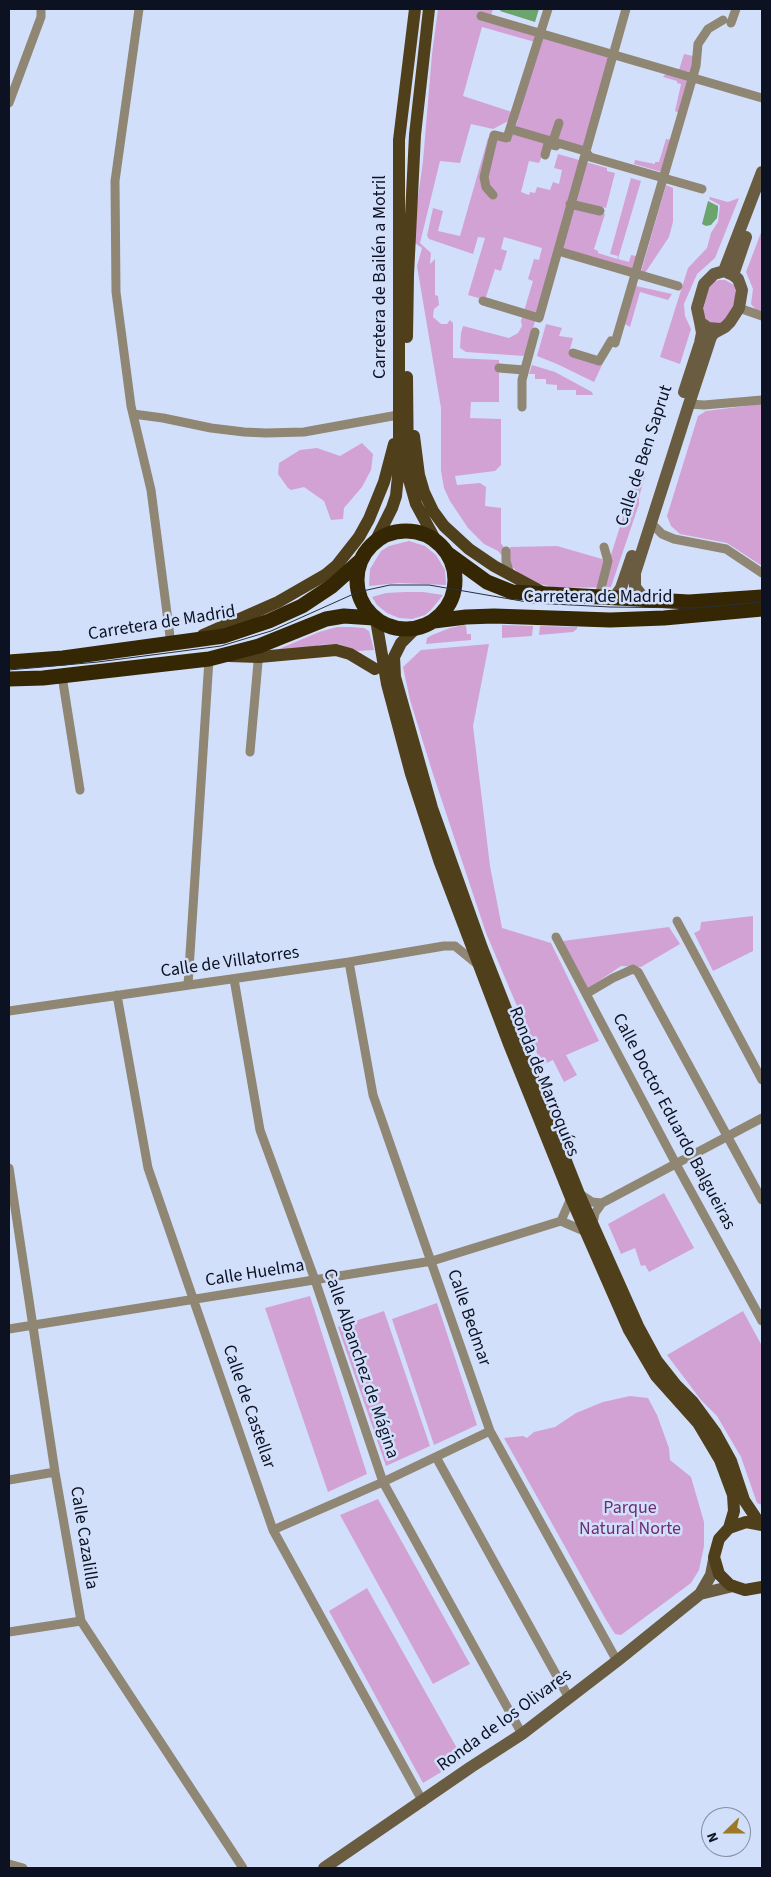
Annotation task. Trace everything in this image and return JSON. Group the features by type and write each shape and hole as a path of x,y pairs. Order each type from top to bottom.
{"highway":[{"path":"9,679 62,676 259,652 326,619 344,616 375,619 396,629 414,629 434,621 448,606 454,594 455,573 447,553 436,541 420,533 403,531 386,535 368,549 361,560 357,576 358,592 364,607 375,619"},
{"name":"Carretera de Madrid","path":"447,553 475,575 504,590 526,594 551,596 607,595 645,600 701,602 762,597"},
{"name":"Carretera de Madrid","path":"9,662 64,658 224,636 253,627 302,606 332,586 361,560"},
{"name":"Carretera de Madrid","path":"434,621 494,616 610,620 664,618 762,609"}],"main road":[{"name":"Carretera de Bailén a Motril","path":"375,542 389,517 396,496 399,466 399,140 415,9"},
{"name":"Carretera de Bailén a Motril","path":"429,9 415,135 408,275 408,476 416,504 436,541"},
{"path":"408,394 419,475 424,492 444,526 457,539 494,566 551,596"},
{"path":"178,643 248,617 325,576 338,565 359,537 369,519 384,482 398,429"},
{"name":"Ronda de Marroquíes","path":"375,619 387,684 419,799 439,860 478,965 575,1196 619,1309 644,1358 656,1376 698,1423 720,1460 733,1495 734,1511 729,1528"},
{"name":"Ronda de Marroquíes","path":"414,629 401,643 394,657 393,664 419,765 461,892 575,1196"},
{"path":"259,652 336,650 350,654 375,669"},
{"name":"Ronda de Marroquíes","path":"588,1228 646,1343 676,1385 693,1402 715,1432 731,1461 744,1500 761,1524"},
{"path":"761,1524 742,1522 729,1528 717,1542 714,1550 714,1560 719,1574 733,1586 748,1590 762,1587"}],"street":[{"path":"9,103 41,17 41,9"},
{"path":"139,9 115,181 116,292 133,414 151,490 178,643"},
{"path":"493,195 481,177 494,135 507,138 548,9"},
{"path":"483,301 539,318 626,9"},
{"path":"573,353 599,361 611,341 615,343 693,77 698,44 708,29 727,22 736,9"},
{"path":"481,16 762,98"},
{"path":"608,44 613,54"},
{"path":"553,141 559,123"},
{"path":"510,129 585,152 590,157 702,189"},
{"path":"545,155 548,144 585,152"},
{"path":"728,273 762,172"},
{"path":"728,273 762,193"},
{"path":"570,204 600,211"},
{"path":"558,251 678,286"},
{"path":"728,273 738,279 742,290 739,308 730,322 720,329 708,328 700,322 697,308 704,284 714,274 728,273"},
{"path":"500,306 506,298"},
{"path":"739,308 762,316"},
{"name":"Calle de Ben Saprut","path":"607,595 621,588 700,342 702,333 700,322"},
{"path":"522,408 522,380 536,328"},
{"name":"Calle de Ben Saprut","path":"645,600 636,588 634,581 689,404 712,337 720,329"},
{"path":"499,368 524,370"},
{"path":"689,404 704,405 762,400"},
{"path":"133,414 211,428 266,433 304,432 398,415"},
{"name":"Calle de Ben Saprut","path":"651,523 662,534 674,539 726,549 762,573"},
{"path":"604,547 608,561 607,595"},
{"path":"494,566 499,564 506,551 506,561 510,574"},
{"path":"250,752 259,652"},
{"path":"231,656 250,665 256,674"},
{"path":"188,984 209,659"},
{"path":"375,669 387,684"},
{"path":"62,676 80,790"},
{"path":"9,684 43,678"},
{"path":"677,920 762,1080"},
{"path":"464,926 464,936 455,946 478,965"},
{"name":"Calle Doctor Eduardo Balgueiras","path":"556,937 676,1164 759,1305 762,1321"},
{"name":"Calle de Villatorres","path":"9,1011 455,946"},
{"name":"Calle Bedmar","path":"349,962 373,1095 490,1431 617,1660"},
{"path":"586,994 633,969 638,972 762,1200"},
{"name":"Calle Albanchez de Mágina","path":"234,979 260,1130 315,1280 383,1482 522,1734"},
{"name":"Calle de Castellar","path":"117,994 148,1168 273,1530 423,1802"},
{"path":"602,1203 592,1202 575,1196 561,1221 588,1228 602,1203 762,1118"},
{"name":"Calle Cazalilla","path":"9,1168 32,1325 81,1621 243,1868"},
{"name":"Calle Huelma","path":"9,1329 432,1261 561,1221"},
{"path":"273,1530 383,1482 490,1431"},
{"path":"436,1457 569,1698"},
{"path":"9,1480 56,1472"},
{"name":"Ronda de los Olivares","path":"324,1868 522,1734 569,1698 700,1594 710,1575 714,1560"},
{"name":"Ronda de los Olivares","path":"700,1594 733,1586"},
{"path":"9,1632 81,1621"},
{"path":"9,1864 23,1868"}],"green space":[{"path":"438,9 493,9 491,16 537,36 535,42 482,27 463,96 518,114 542,37 610,57 583,147 550,138 539,163 529,161 521,192 529,195 530,192 535,193 537,187 550,190 553,182 559,184 562,170 554,168 558,154 607,168 607,171 615,173 606,208 602,207 600,211 600,213 605,214 594,249 598,253 617,259 618,256 610,254 631,178 641,181 618,259 629,262 631,255 636,256 655,191 658,193 636,271 556,248 525,356 466,352 460,348 461,333 463,326 509,338 518,333 522,326 521,321 533,281 528,279 534,259 539,260 542,248 504,237 501,249 507,251 501,271 495,269 485,300 468,295 485,238 478,237 473,254 429,239 427,236 433,208 443,211 438,231 460,236 488,138 509,143 518,120 512,119 493,129 471,124 460,163 440,161 420,243 431,253 430,264 435,259 435,295 438,296 439,305 434,309 433,317 441,324 447,324 450,320 453,323 453,358 499,360 499,402 471,402 470,418 501,419 501,465 495,471 455,476 457,485 480,483 486,487 485,506 501,508 501,543 506,551 510,552 510,547 557,546 609,561 638,470 646,473 639,497 639,504 611,587 557,588 540,584 520,575 498,551 484,544 468,528 450,501 444,488 441,471 441,408 417,266 422,248 412,241 423,161 432,54"},
{"path":"684,54 693,56 694,62 690,72 679,70"},
{"path":"666,73 690,78 679,113 675,111 681,84 663,77"},
{"path":"666,139 672,140 662,172 634,164 635,160 655,164 655,162 659,162"},
{"path":"666,185 673,188 673,222 669,237 645,273 641,272"},
{"path":"710,197 728,202 739,198 715,258 697,274 684,304 685,316 691,329 680,364 660,357 688,268 707,248 711,233 718,222 720,205 709,199"},
{"path":"762,230 762,311 756,310 751,304 753,289 746,272"},
{"path":"719,280 725,280 734,285 737,297 727,322 712,326 702,314 709,286"},
{"path":"636,286 672,294 668,300 640,292 630,327 625,324"},
{"path":"546,324 562,328 559,336 573,338 569,353 603,363 594,382 537,356"},
{"path":"532,365 555,372 592,392 593,395 576,395 576,390 557,390 557,385 546,384 546,379 535,379 535,374 529,374"},
{"path":"762,404 762,566 727,543 680,534 671,526 667,516 698,416 706,411"},
{"path":"362,443 373,454 371,470 362,487 344,508 343,519 331,520 324,501 304,487 291,490 278,474 279,463 300,450 317,448 340,456"},
{"path":"409,541 425,546 436,555 445,570 446,585 399,583 369,586 370,569 381,551 389,546"},
{"path":"405,592 443,595 425,615 412,619 399,618 387,613 377,605 372,597 386,593"},
{"path":"502,625 533,626 532,636 502,638"},
{"path":"466,626 467,634 471,634 471,640 426,644 427,638 432,635"},
{"path":"540,626 577,627 577,629 573,632 539,635"},
{"path":"337,627 364,628 369,631 374,650 358,651 339,644 318,645 318,648 267,654 319,632"},
{"path":"489,644 473,726 490,866 502,928 551,943 599,1041 566,1055 577,1075 564,1082 553,1060 542,1065 486,933 433,774 410,700 403,667 421,650"},
{"path":"753,916 753,951 713,971 694,933 700,930 701,922"},
{"path":"669,927 680,944 641,967 621,966 586,990 563,941"},
{"path":"664,1193 694,1248 649,1272 645,1265 641,1266 635,1248 621,1254 608,1224"},
{"path":"310,1296 367,1474 328,1492 265,1308"},
{"path":"437,1303 477,1425 434,1445 392,1319"},
{"path":"384,1311 430,1446 386,1466 338,1327"},
{"path":"743,1311 762,1346 762,1505 757,1503 741,1457 717,1416 701,1400 667,1355"},
{"name":"Parque Natural Norte","path":"630,1396 648,1398 657,1415 669,1448 670,1460 691,1477 704,1522 704,1546 699,1570 691,1583 621,1635 615,1634 605,1618 504,1438 523,1436 527,1438 534,1432 555,1427 576,1413 603,1402"},
{"path":"378,1499 470,1664 433,1684 340,1515"},
{"path":"367,1588 463,1759 423,1783 329,1611"}],"shaded area":[{"path":"501,9 539,9 535,22 500,11"},
{"path":"708,201 718,206 718,210 717,218 711,225 706,226 702,224"}],"tram line":[{"path":"9,670 98,662 221,646 271,631 358,592 390,585 429,585 533,603 610,607 696,608 762,602"}]}
